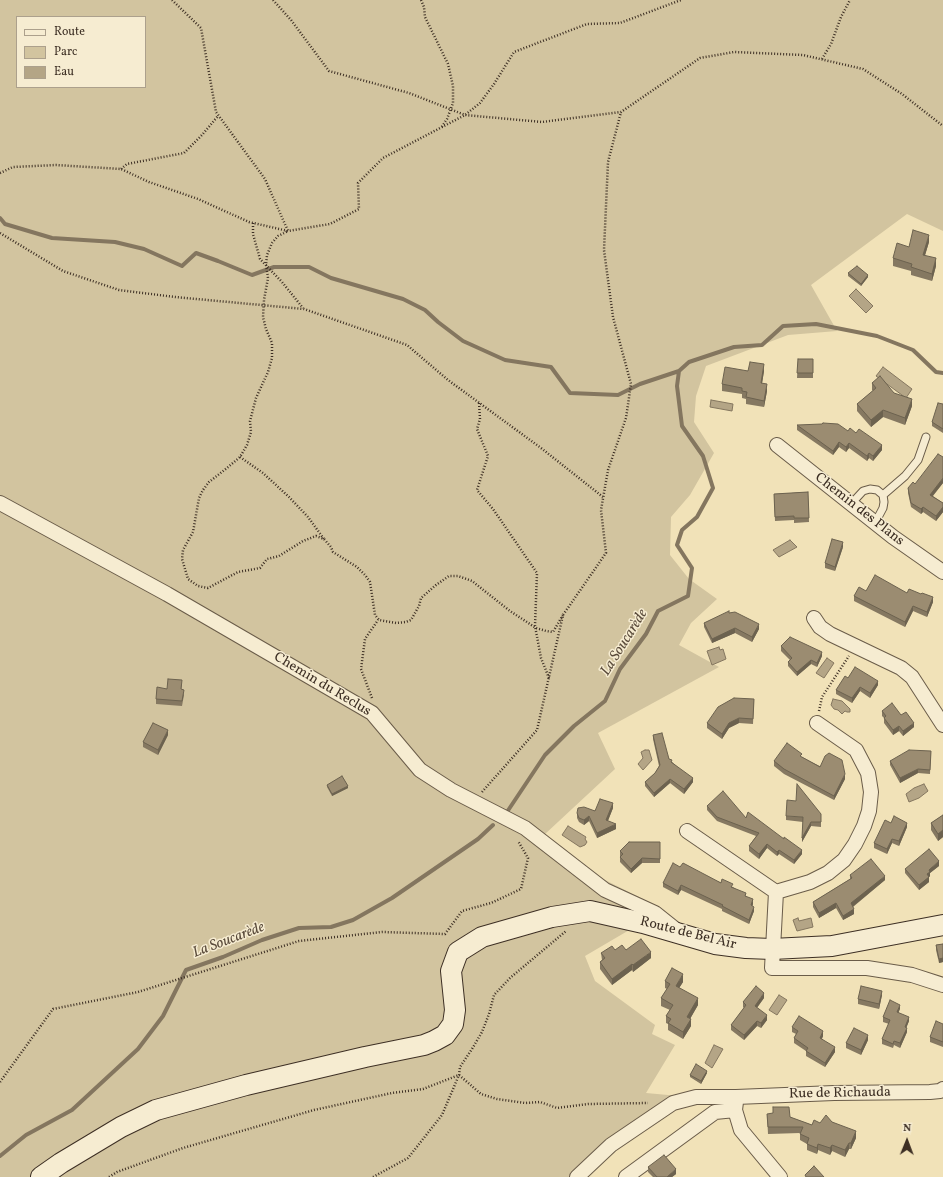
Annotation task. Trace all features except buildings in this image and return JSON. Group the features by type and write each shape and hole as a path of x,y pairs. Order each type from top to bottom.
{"street":[{"name":"Chemin des Plans","path":"777,445 875,523 943,572"},
{"name":"Chemin du Reclus","path":"0,503 168,594 372,713 420,770 451,790 525,828 605,890 654,913 682,934"},
{"path":"814,618 820,627 830,634 901,668 912,677 943,725"},
{"path":"776,892 810,882 828,873 844,860 855,844 864,826 868,811 871,792 868,773 856,750 816,723"},
{"path":"686,831 776,892"},
{"path":"776,892 772,968 867,968 912,975 943,985"},
{"name":"Route de Bel Air","path":"41,1177 60,1163 121,1127 156,1110 246,1085 365,1057 424,1045 434,1041 445,1035 453,1024 455,1010 451,971 458,952 482,937 552,917 590,911 643,923 716,944 746,948 772,949 832,946 943,926"},
{"name":"Rue de Richauda","path":"576,1177 611,1145 673,1103 696,1097 735,1104 834,1093 940,1092 943,1089"},
{"path":"626,1177 715,1112 735,1104 741,1130 780,1177"}],"lane":[{"path":"883,495 905,476 918,460 926,437"},
{"path":"851,504 863,491 870,489 877,490 883,495 884,502 883,508 875,523"}],"path":[{"path":"172,0 201,28 216,112 265,179 288,231"},
{"path":"273,0 291,20 329,71 409,93 465,115 542,122 621,112 700,58 734,52 803,55 863,69 902,94 943,126"},
{"path":"421,0 424,7 425,17 448,64 453,86 453,103 451,110 441,128"},
{"path":"324,539 316,536 303,541 279,556 266,559 260,568 238,572 208,588 198,586 188,578 182,559 183,550 193,532 199,498 203,490 209,482 240,457 247,445 251,432 250,421 256,398 268,372 272,358 272,343 263,317 268,278 266,264 267,255 272,243 278,236 288,231 330,224 359,209 358,183 383,158 465,115 480,103 514,52 587,24 620,23 680,0"},
{"path":"822,59 831,44 841,17 850,0"},
{"path":"240,457 264,473 308,516 333,552 356,567 365,575 370,582 375,615 379,620 396,623 411,620 419,606 421,598 449,576 458,576 472,581 510,611 536,628 553,632 606,553 601,510 608,470 626,418 631,384 613,317 604,250 608,162 621,112"},
{"path":"120,168 127,164 184,153 218,116"},
{"path":"0,173 13,167 56,165 120,168 149,182 198,199 253,223 288,231"},
{"path":"253,223 260,259 282,282 304,309"},
{"path":"0,233 63,271 119,290 304,309 408,345 448,380 541,448 603,497"},
{"path":"479,402 480,419 477,429 488,456 477,490 493,509 537,572 536,628 541,658 550,678"},
{"path":"474,802 537,730 550,678 563,615"},
{"path":"372,713 372,698 361,669 365,639 379,620"},
{"path":"816,723 822,697 856,646"},
{"path":"0,1082 53,1009 138,992 299,941 382,932 445,934 462,912 522,889 528,858 505,818"},
{"path":"373,1177 408,1158 442,1115 459,1075 460,1067 482,1032 494,995 510,978 570,928"},
{"path":"459,1075 481,1094 486,1096 525,1103 540,1102 557,1108 588,1104 673,1103"},
{"path":"109,1177 118,1172 191,1146 314,1110 392,1093 423,1089 459,1075"}],"green space":[{"path":"0,0 943,0 943,231 907,214 811,285 837,331 788,335 706,366 696,396 694,422 714,453 690,495 671,517 670,555 689,579 717,599 691,623 679,645 719,667 598,733 615,769 544,835 595,875 651,903 631,929 585,956 595,981 655,1025 652,1034 675,1045 646,1093 679,1096 573,1177 0,1177"}],"water":[{"path":"856,289 873,306 866,313 849,296"},
{"path":"883,367 912,389 906,398 876,376"},
{"path":"711,400 733,404 732,411 710,407"},
{"path":"790,540 797,547 779,557 773,550"},
{"path":"719,647 720,650 723,649 726,659 712,665 707,651"},
{"path":"827,658 834,663 824,678 816,673"},
{"path":"833,699 842,701 850,709 850,712 845,711 842,714 838,710 834,709 831,705"},
{"path":"649,750 652,760 643,770 638,764 643,758 641,752"},
{"path":"924,784 928,791 919,798 909,802 906,794 914,788"},
{"path":"568,826 586,837 585,839 587,842 585,845 580,847 562,835"},
{"path":"798,918 799,921 811,918 813,927 797,931 793,920"},
{"path":"779,995 787,1000 777,1015 769,1010"},
{"path":"714,1045 723,1049 712,1068 705,1063"}],"waterway":[{"path":"0,218 5,224 52,238 115,242 144,249 182,266 196,253 252,275 274,267 309,267 331,278 403,299 425,310 463,341 505,360 551,367 570,393 618,395 640,384 679,371"},
{"name":"La Soucarède","path":"507,812 545,755 574,726 605,701 620,669 646,634 658,611 688,596 692,568 677,545 682,530 697,517 713,488 703,456 682,426 677,386 679,371 689,362 734,347 762,345 783,326 816,324 877,336 913,350 936,372 943,373"},
{"name":"La Soucarède","path":"0,1156 26,1135 72,1110 138,1049 163,1016 186,970 223,957 262,940 299,928 331,927 353,920 392,898 478,839 493,825"}]}
